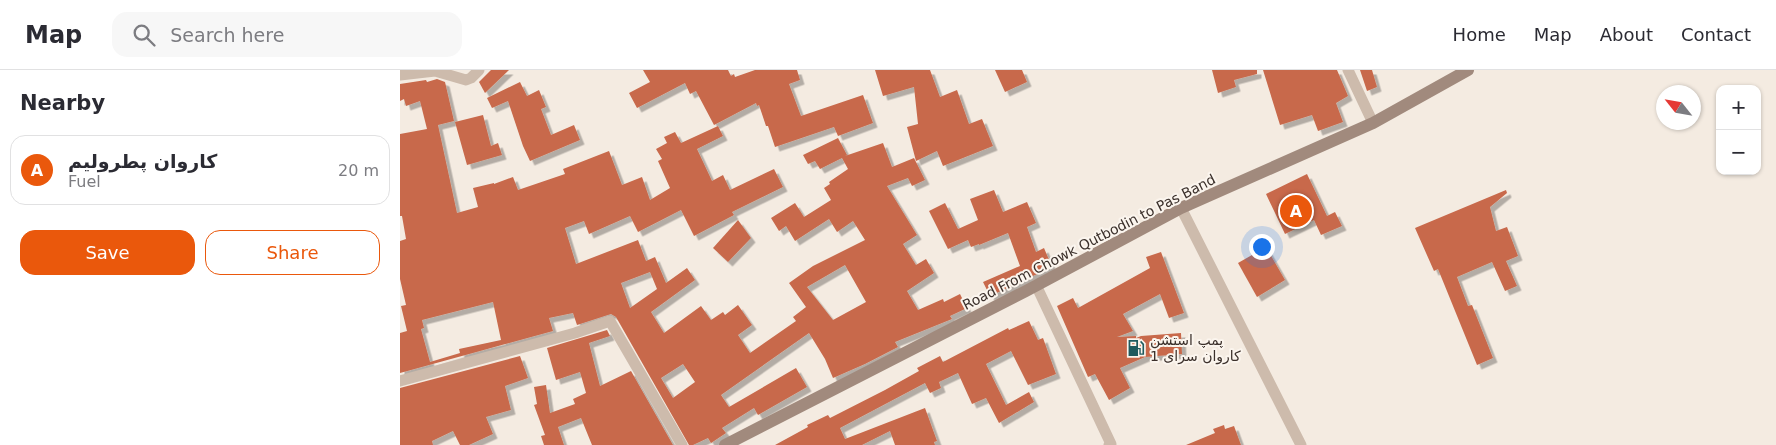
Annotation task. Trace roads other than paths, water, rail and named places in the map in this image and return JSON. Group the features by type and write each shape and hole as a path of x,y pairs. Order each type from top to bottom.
{"main road":[{"name":"Road From Chowk Qutbodin to Pas Band","path":"725,445 1181,208 1373,123 1468,70"}],"street":[{"path":"400,74 435,71 466,80 471,78 478,70"},
{"path":"1348,70 1373,123"},
{"path":"1181,208 1301,445"},
{"path":"1036,285 1109,445"},
{"path":"400,381 575,333 610,321 682,445"}],"place":[{"name":"کاروان پطرولیم","path":"1296,211"},
{"name":"پمپ استشن کاروان سرای 1","path":"1136,348"}]}
